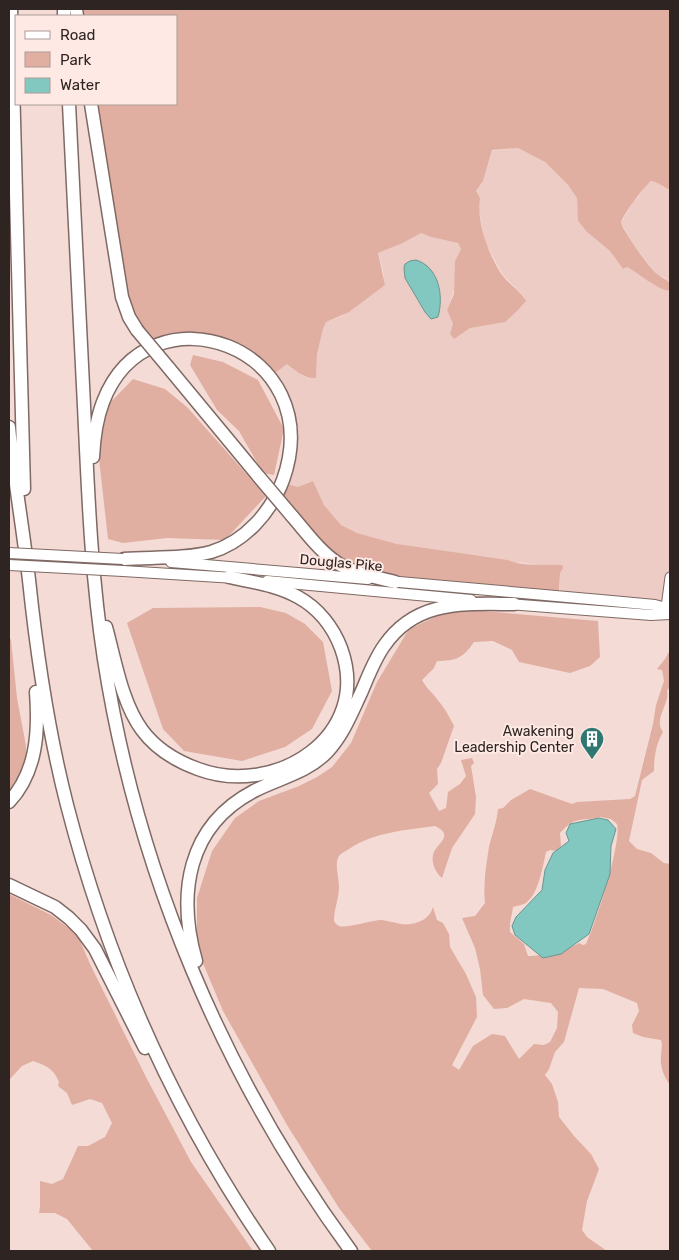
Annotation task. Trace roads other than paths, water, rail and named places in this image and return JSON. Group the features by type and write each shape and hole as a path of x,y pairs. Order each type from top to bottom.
{"highway":[{"path":"11,9 23,481 28,580"},
{"path":"9,142 13,95"},
{"path":"69,105 93,570 104,662 131,788 164,897 209,1009 241,1075 276,1138 315,1200 351,1251"},
{"path":"90,105 122,297 129,317 137,330 318,546 339,564 395,582"},
{"path":"90,530 97,422 102,403 109,388 127,365 155,347 169,342 193,339 224,344 256,362 278,389 284,401 289,421 290,444 288,461 282,483 271,504 248,532 231,544 217,550 123,563"},
{"path":"9,427 38,659 51,733 67,804 87,874 110,943 137,1010 174,1091 212,1162"},
{"path":"93,570 106,627 126,699 134,717 144,732 162,750 192,767 222,775 253,776 272,772 297,762 311,753 323,741 333,728 343,705 346,669 342,651 335,635 319,613 305,601 274,587 229,577"},
{"path":"9,802 29,770 37,734 37,700 31,602"},
{"path":"209,1009 190,939 186,901 192,864 210,829 222,814 245,796 302,771 325,754 346,725 381,650 394,633 406,623 428,611 452,605 514,604"},
{"path":"9,885 55,907 69,918 86,936 102,963 166,1090 269,1251"}],"main road":[{"name":"Douglas Pike","path":"9,554 123,563 229,577 514,604 651,615 669,610"},
{"name":"Douglas Pike","path":"9,565 200,564 669,610"}],"street":[{"path":"669,610 670,577"}],"water":[{"path":"416,260 430,269 438,283 440,309 438,317 431,319 425,312 405,278 405,264"},
{"path":"599,818 608,820 616,829 611,846 610,874 589,934 561,954 543,958 515,935 512,926 516,917 542,890 545,870 553,853 569,841 566,833 570,824"}],"place":[{"name":"Awakening Leadership Center","path":"592,760"}]}
